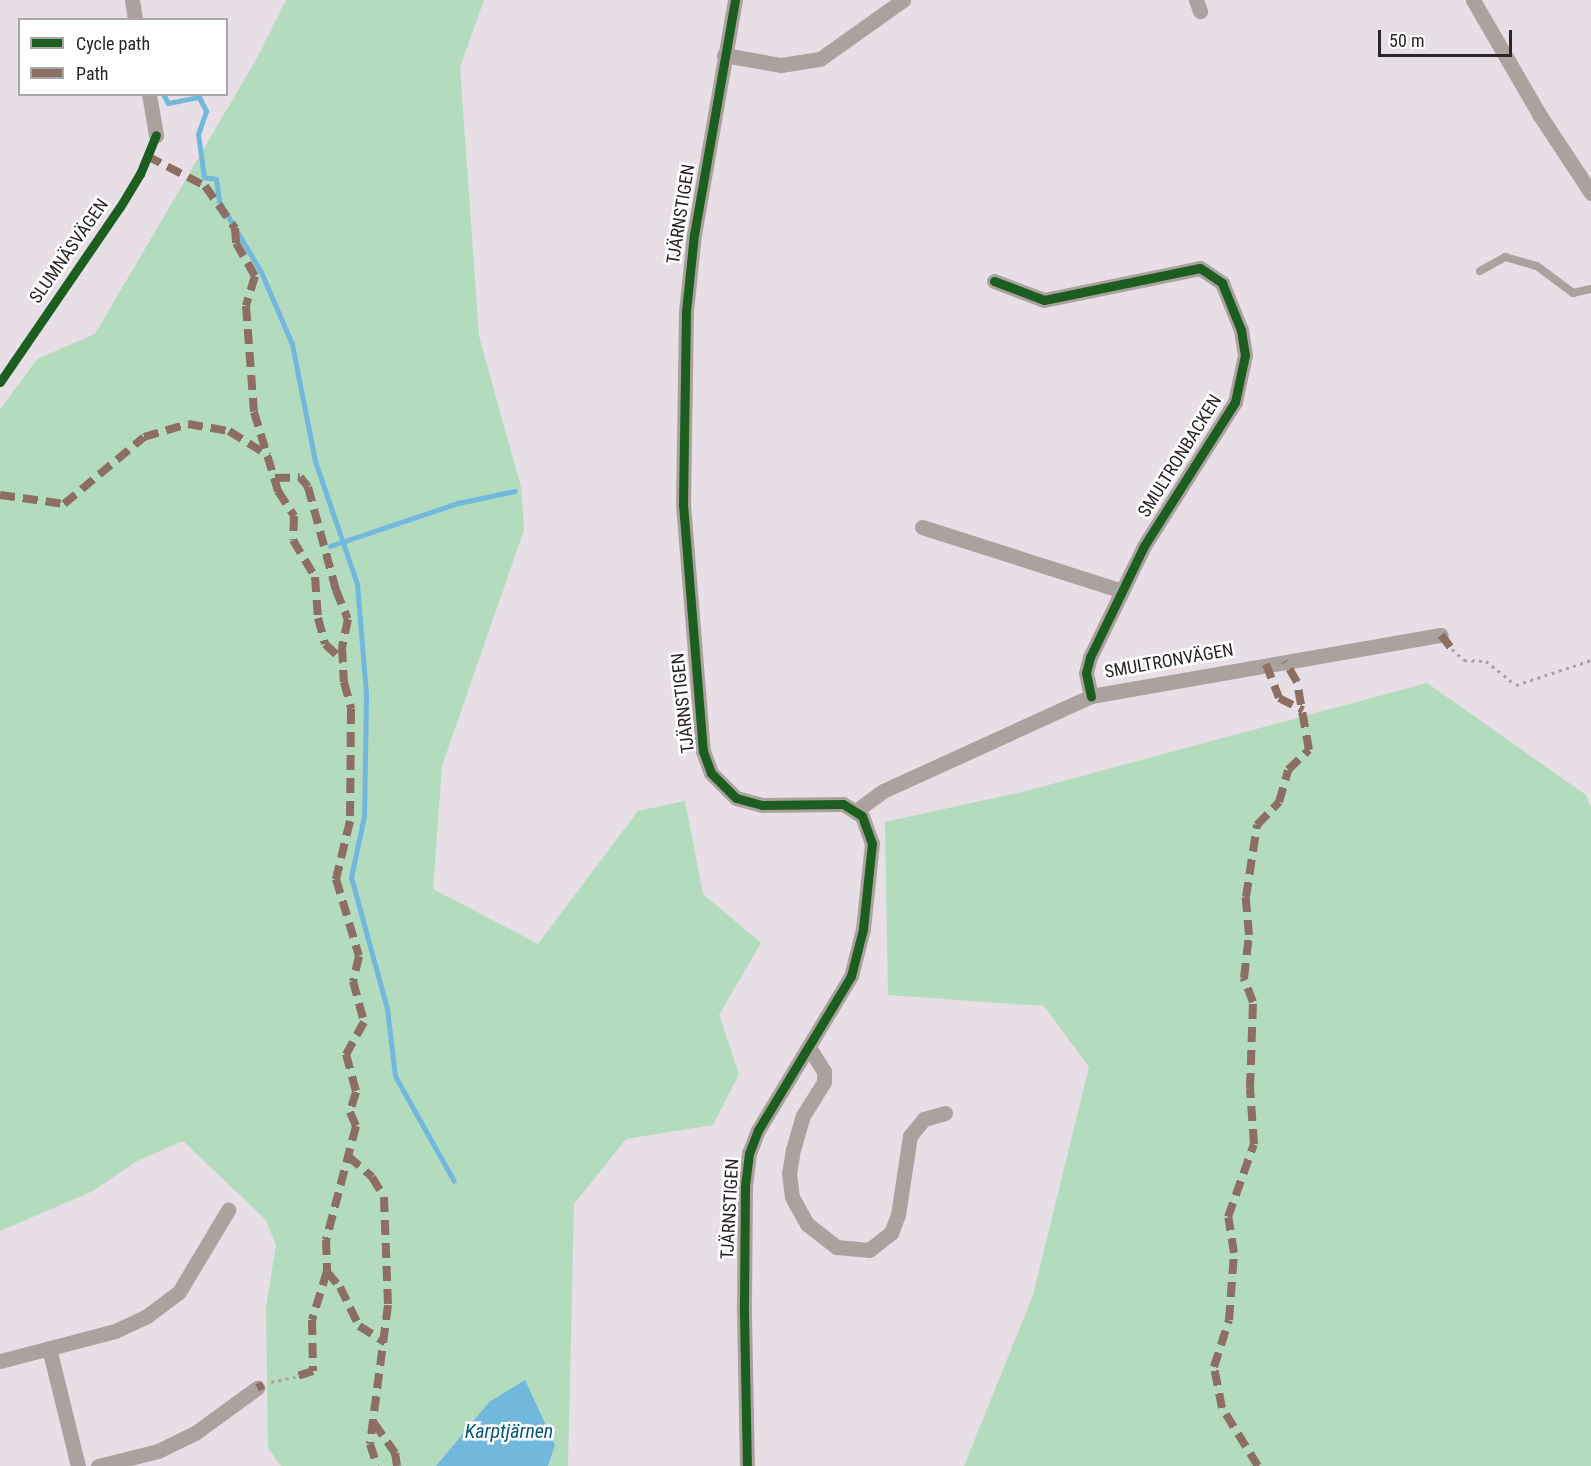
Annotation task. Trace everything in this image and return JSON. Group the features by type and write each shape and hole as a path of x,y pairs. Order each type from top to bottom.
{"street":[{"path":"132,0 135,18"},
{"name":"TJÄRNSTIGEN","path":"735,0 693,234 686,312 683,504 703,751 721,786 746,802 836,804 857,810 866,824 872,843 863,929 851,976 810,1049 758,1130 749,1153 744,1313 747,1466"},
{"path":"724,56 781,65 820,59 903,0"},
{"path":"1473,0 1539,114 1591,193"},
{"path":"149,96 156,135"},
{"name":"SMULTRONBACKEN","path":"994,281 1044,300 1200,268 1222,283 1233,305 1245,355 1235,402 1144,546 1090,657 1086,674 1091,696"},
{"path":"922,527 1122,591"},
{"name":"SMULTRONVÄGEN","path":"857,810 883,791 1091,696 1441,635"},
{"path":"810,1049 824,1071 824,1082 803,1115 793,1149 792,1197 807,1224 836,1247 869,1250 891,1233 898,1215 910,1136 924,1119 945,1113"},
{"path":"0,1361 115,1331 147,1316 179,1292 228,1209"},
{"path":"49,1348 76,1465"},
{"path":"98,1466 158,1451 195,1433 260,1386"}],"lane":[{"path":"1480,271 1505,257 1537,266 1573,292 1591,289"}],"path":[{"path":"1452,648 1464,660 1486,662 1516,685 1591,660"},
{"path":"260,1386 295,1377"}],"green space":[{"path":"286,0 484,0 460,67 479,336 521,487 524,530 442,766 433,889 538,944 638,811 685,801 703,894 761,943 719,1015 739,1074 713,1125 626,1139 574,1204 568,1466 548,1466 555,1445 489,1402 436,1466 281,1466 268,1448 266,1307 276,1245 265,1219 183,1141 137,1161 93,1191 0,1231 0,410 37,359 95,334 257,58"},
{"path":"1427,683 1586,795 1591,808 1591,1466 964,1466 1033,1295 1089,1067 1044,1006 888,995 885,822 1026,791"}],"water":[{"name":"Karptjärnen","path":"525,1380 555,1445 548,1466 436,1466 489,1402"}],"waterway":[{"path":"164,96 168,103 199,97 206,111 198,134 204,177 216,179 219,201 261,272 292,344 315,461 357,584 366,694 364,816 351,877 387,1009 395,1076 454,1181"},
{"path":"330,546 458,503 515,491"}],"marked path":[{"path":"147,156 205,186 235,228 236,243 255,276 246,306 254,412 278,491 294,516 293,540 315,577 318,618 325,644 343,661"},
{"path":"0,495 64,504 144,437 188,424 229,431 269,456"},
{"path":"275,478 300,477 308,487 336,590 348,619 342,647 344,682 351,709 350,821 336,879 359,956 353,981 364,1022 346,1054 356,1092 350,1112 356,1126 326,1240 327,1271 312,1320 313,1371 295,1377"},
{"path":"1441,635 1452,649"},
{"path":"1258,1466 1222,1408 1214,1367 1229,1320 1234,1253 1228,1217 1254,1144 1250,1088 1253,1002 1244,978 1249,935 1246,897 1257,825 1279,802 1288,770 1309,750 1297,682 1285,661"},
{"path":"1266,664 1279,698 1303,710"},
{"path":"348,1156 372,1177 384,1197 388,1305 370,1444 377,1466"},
{"path":"327,1272 340,1287 359,1326 385,1342"},
{"path":"257,1388 263,1385"},
{"path":"374,1423 395,1453 397,1466"}],"cycle path":[{"path":"735,0 694,234 686,312 683,504 703,751 711,773 736,798 762,805 843,804 862,816 872,843 863,929 851,976 758,1130 749,1153 745,1187 744,1313 747,1466"},
{"name":"SLUMNÄSVÄGEN","path":"0,382 120,207 140,174 156,135"},
{"path":"994,281 1044,300 1200,268 1222,283 1241,330 1245,355 1235,402 1144,546 1090,657 1086,673 1091,696"}]}
